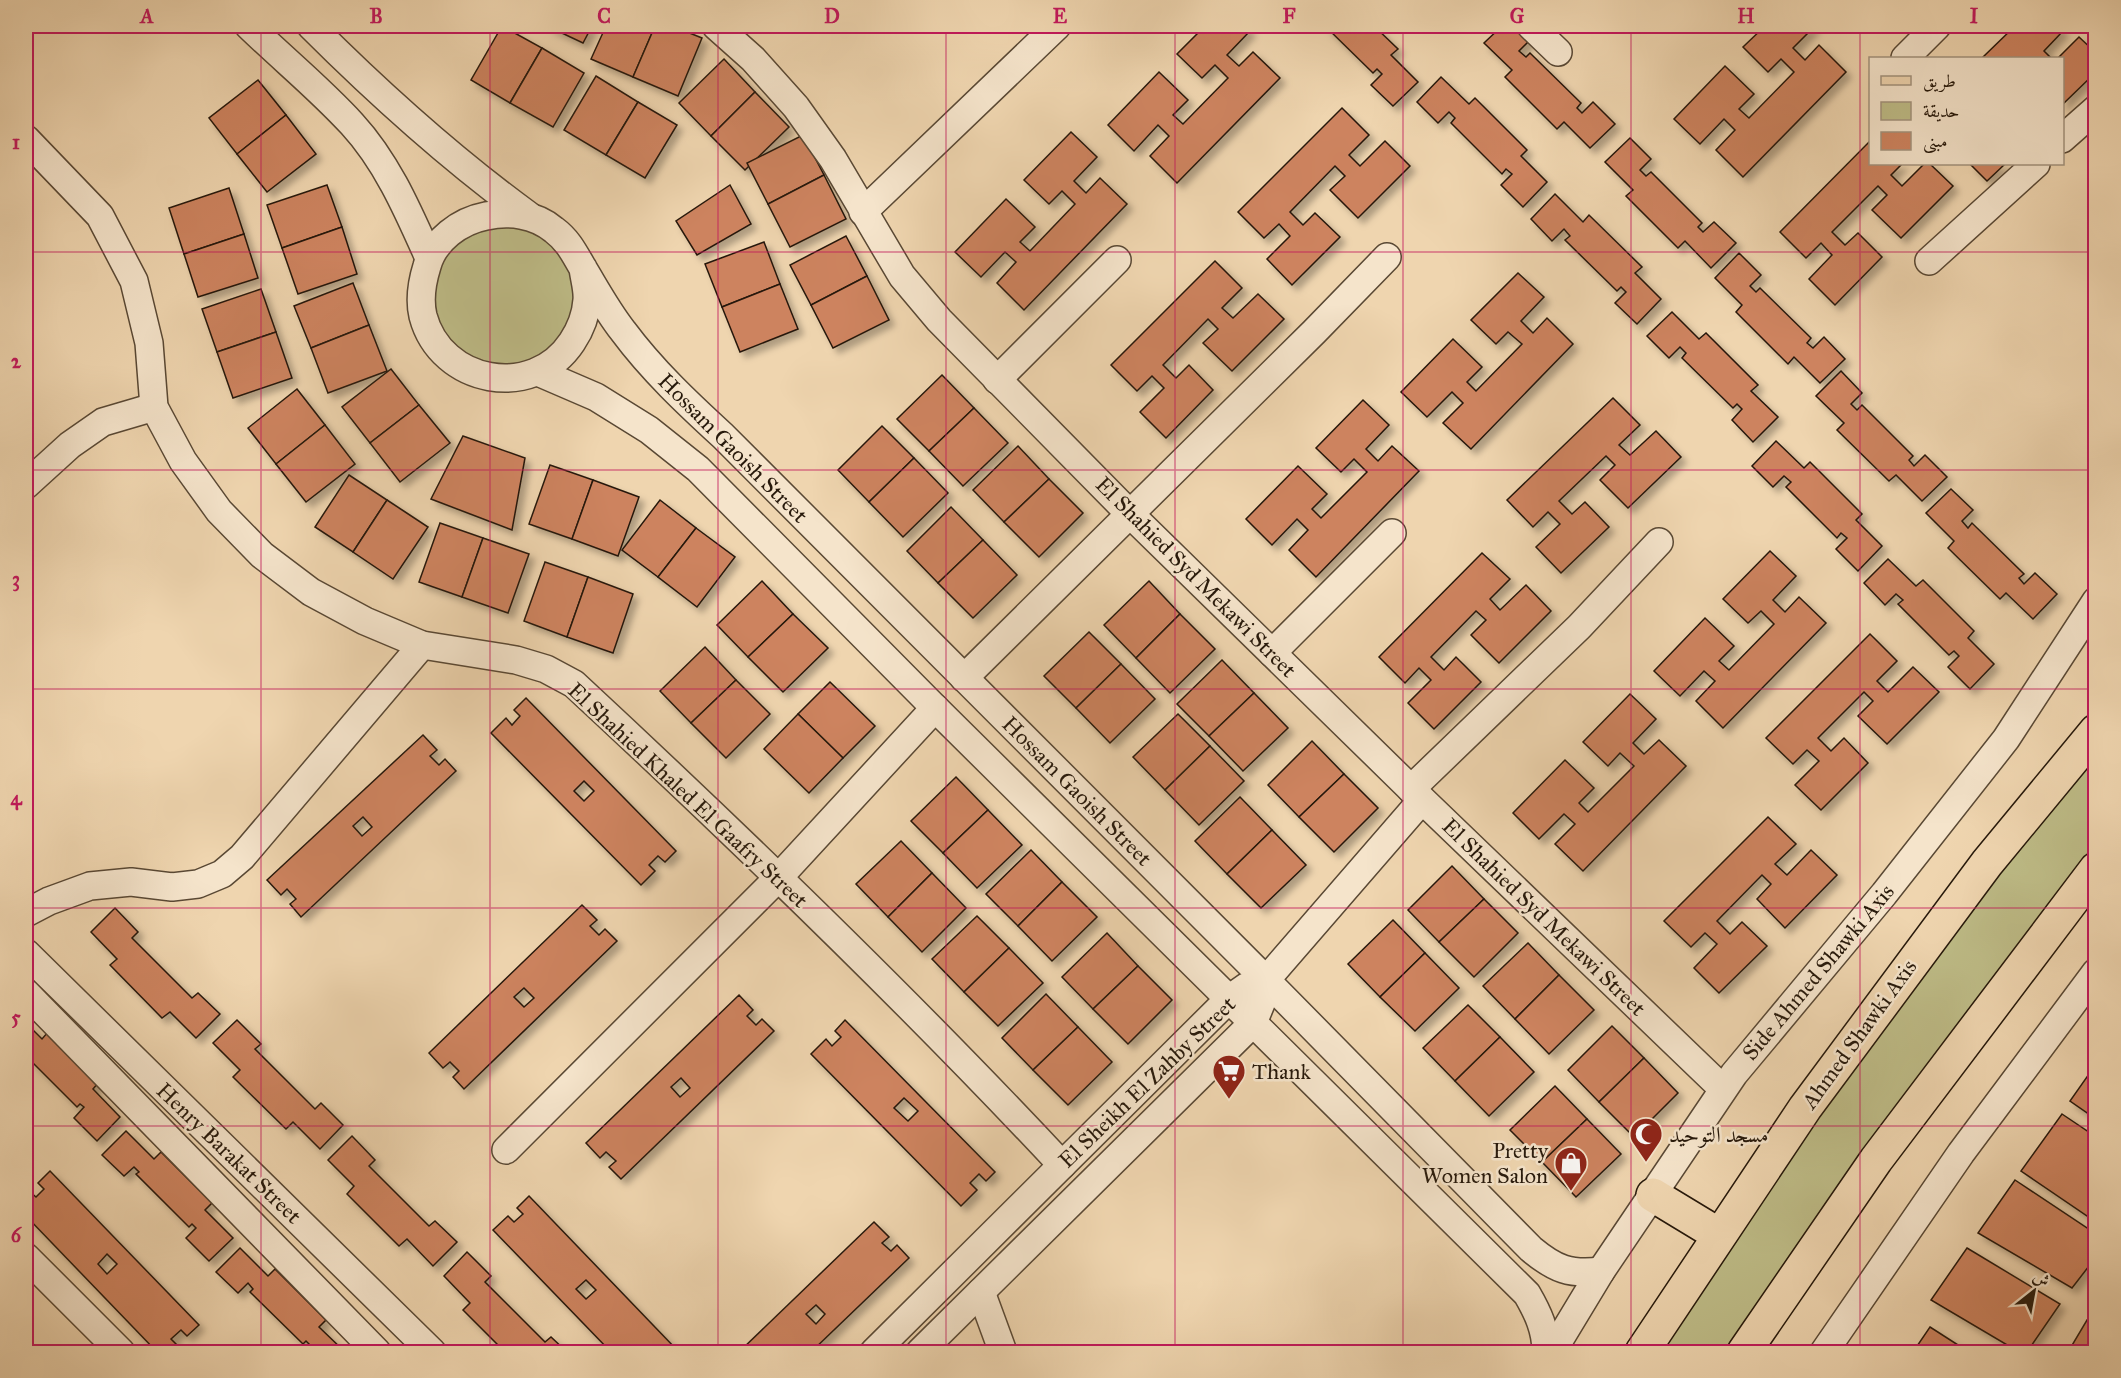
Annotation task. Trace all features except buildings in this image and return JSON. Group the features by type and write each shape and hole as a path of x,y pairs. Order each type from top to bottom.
{"main road":[{"name":"Ahmed Shawki Axis","path":"1642,1353 1805,1108 1987,863 2096,731"},
{"path":"1744,1353 1876,1160 2096,869"},
{"path":"1653,1195 1719,1235"}],"street":[{"path":"249,26 352,124 384,167 408,211 429,258"},
{"path":"311,26 348,64 431,139 480,180 531,217 553,229 571,246 583,268 588,299 581,329 564,354 538,372 510,379 481,376 455,363 435,342 423,315 421,286 429,258 447,234 472,219 501,213 531,217"},
{"name":"El Shahied Syd Mekawi Street","path":"716,26 753,59 796,107 833,159 902,276 939,320 1130,514 1416,794 1723,1089"},
{"path":"863,212 1057,26"},
{"path":"1531,26 1558,52"},
{"path":"1906,57 1937,26"},
{"path":"2064,137 2096,109"},
{"name":"El Shahied Khaled El Gaafry Street","path":"26,139 100,216 134,281 149,343 154,407 183,461 219,511 262,555 311,592 365,621 422,645 516,660 546,669 574,684 779,877 988,1086 1062,1165"},
{"path":"1929,261 2035,165"},
{"path":"964,678 1314,333 1387,257"},
{"path":"997,380 1117,260"},
{"name":"Hossam Gaoish Street","path":"583,268 622,330 669,387 723,436 1546,1262 1563,1270 1582,1273 1601,1271"},
{"name":"Hossam Gaoish Street","path":"538,372 596,398 649,430 698,469 935,708 1527,1294 1539,1315 1546,1338 1546,1353"},
{"path":"26,485 70,445 103,422 154,407"},
{"path":"1272,653 1392,533"},
{"path":"1266,980 1416,794 1659,542"},
{"name":"Side Ahmed Shawki Axis","path":"1552,1353 1601,1271 1723,1089 1884,894 2006,739 2096,601"},
{"path":"26,913 49,901 90,886 131,882 172,887 198,884 222,874 242,857 422,645"},
{"path":"506,1150 779,877 935,708"},
{"name":"Henry Barakat Street","path":"26,953 432,1353"},
{"path":"1824,1353 1961,1153 2096,972"},
{"name":"El Sheikh El Zahby Street","path":"874,1353 1229,999 1246,987 1266,980"},
{"name":"El Sheikh El Zahby Street","path":"920,1353 1253,1023 1262,1001 1266,980"},
{"name":"Henry Barakat Street","path":"26,993 377,1353"},
{"path":"26,1257 121,1353"},
{"path":"981,1292 1003,1353"}],"green space":[{"path":"502,213 571,246 581,329 510,379 435,342 429,258"},
{"path":"2095,731 2095,869 1745,1352 1641,1352"}],"place":[{"name":"Thank","path":"1229,1100"},
{"name":"مسجد التوحيد","path":"1646,1163"},
{"name":"Pretty Women Salon","path":"1571,1192"}]}
